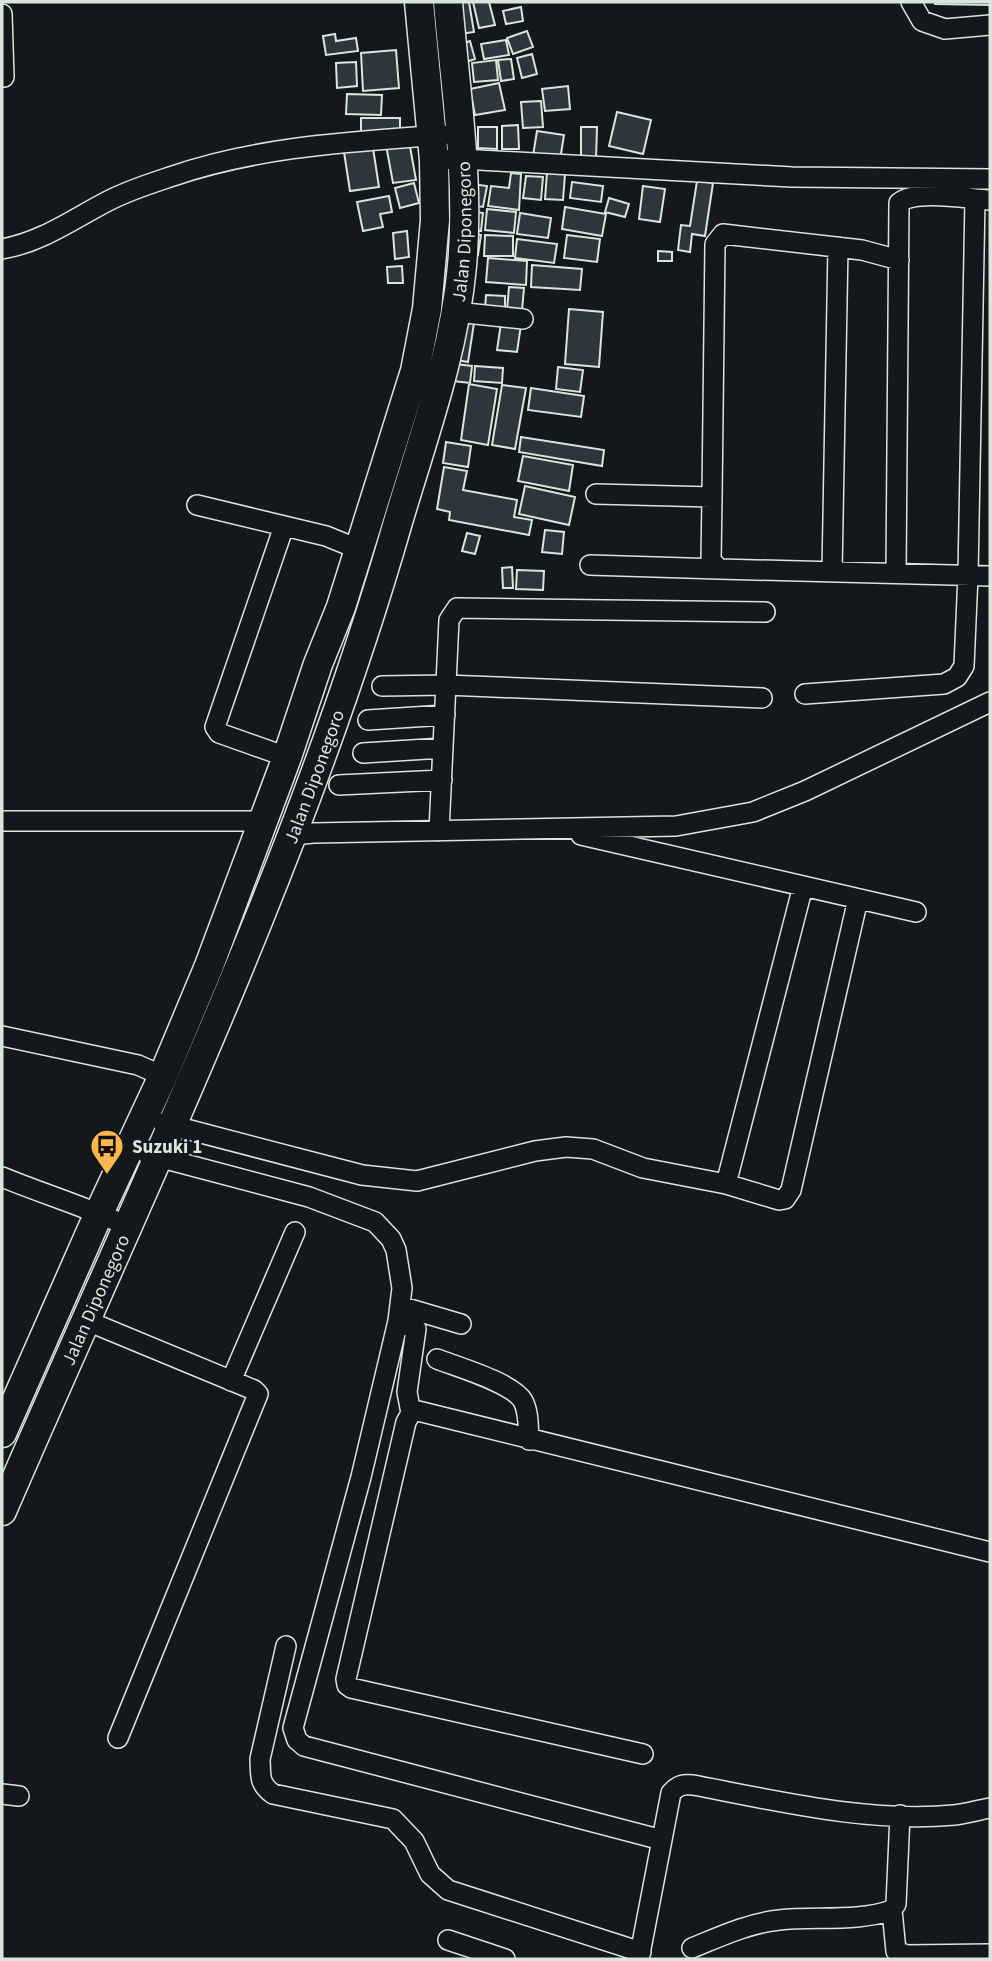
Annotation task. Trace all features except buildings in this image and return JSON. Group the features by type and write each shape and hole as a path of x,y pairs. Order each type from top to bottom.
{"highway":[{"name":"Jalan Diponegoro","path":"2,1511 256,931 369,619 437,397 456,312 464,236 419,2"},
{"name":"Jalan Diponegoro","path":"2,1433 163,1076 209,966 341,607 415,371 427,309 435,220 446,147 448,2"},
{"path":"341,607 369,619"}],"street":[{"path":"911,2 922,21 945,29 990,25"},
{"path":"2,15 4,77"},
{"path":"2,249 43,237 110,200 140,187 213,164 306,146 446,147 792,177 990,179"},
{"path":"805,694 944,684 957,677 964,666 983,200 919,196 899,203 896,573"},
{"path":"719,569 711,560 715,244 723,234 863,250 899,260"},
{"path":"832,572 838,247"},
{"path":"456,312 523,319"},
{"path":"596,494 712,498"},
{"path":"197,505 326,536 358,549"},
{"path":"284,526 215,727 219,733 287,757"},
{"path":"590,565 990,576"},
{"path":"439,831 449,620 457,608 765,612"},
{"path":"382,686 446,685 762,698"},
{"path":"292,835 676,826 753,812 990,702"},
{"path":"368,720 445,715"},
{"path":"363,753 443,748"},
{"path":"338,785 442,780"},
{"path":"2,821 263,821"},
{"path":"553,828 916,912"},
{"path":"726,1184 803,886"},
{"path":"144,1116 172,1126 362,1175 416,1181 535,1151 566,1147 593,1149 643,1168 726,1184 779,1200 785,1199 791,1190 858,899"},
{"path":"2,1036 138,1065 163,1076"},
{"path":"129,1148 309,1197 375,1222 391,1239 396,1250 401,1288 399,1313 361,1477 293,1728 297,1740 304,1746 662,1840"},
{"path":"2,1177 127,1226"},
{"path":"231,1381 295,1232"},
{"path":"399,1313 461,1324"},
{"path":"399,1313 416,1329 407,1392 411,1413 406,1422 396,1463 346,1679 347,1685 643,1754"},
{"path":"85,1320 257,1392 257,1399 118,1738"},
{"path":"437,1359 507,1388 522,1398 527,1409 529,1440"},
{"path":"411,1413 418,1411 990,1552"},
{"path":"286,1646 260,1759 263,1787 273,1794 393,1819 414,1841 430,1874 447,1890 640,1956 671,1793 676,1787 684,1784 838,1811 951,1815 990,1808"},
{"path":"900,1815 896,1904 892,1910 894,1948 898,1954 990,1954"},
{"path":"692,1948 739,1930 778,1920 823,1919 892,1910"},
{"path":"448,1941 505,1959"}],"place":[{"name":"Suzuki 1","path":"107,1176"}]}
